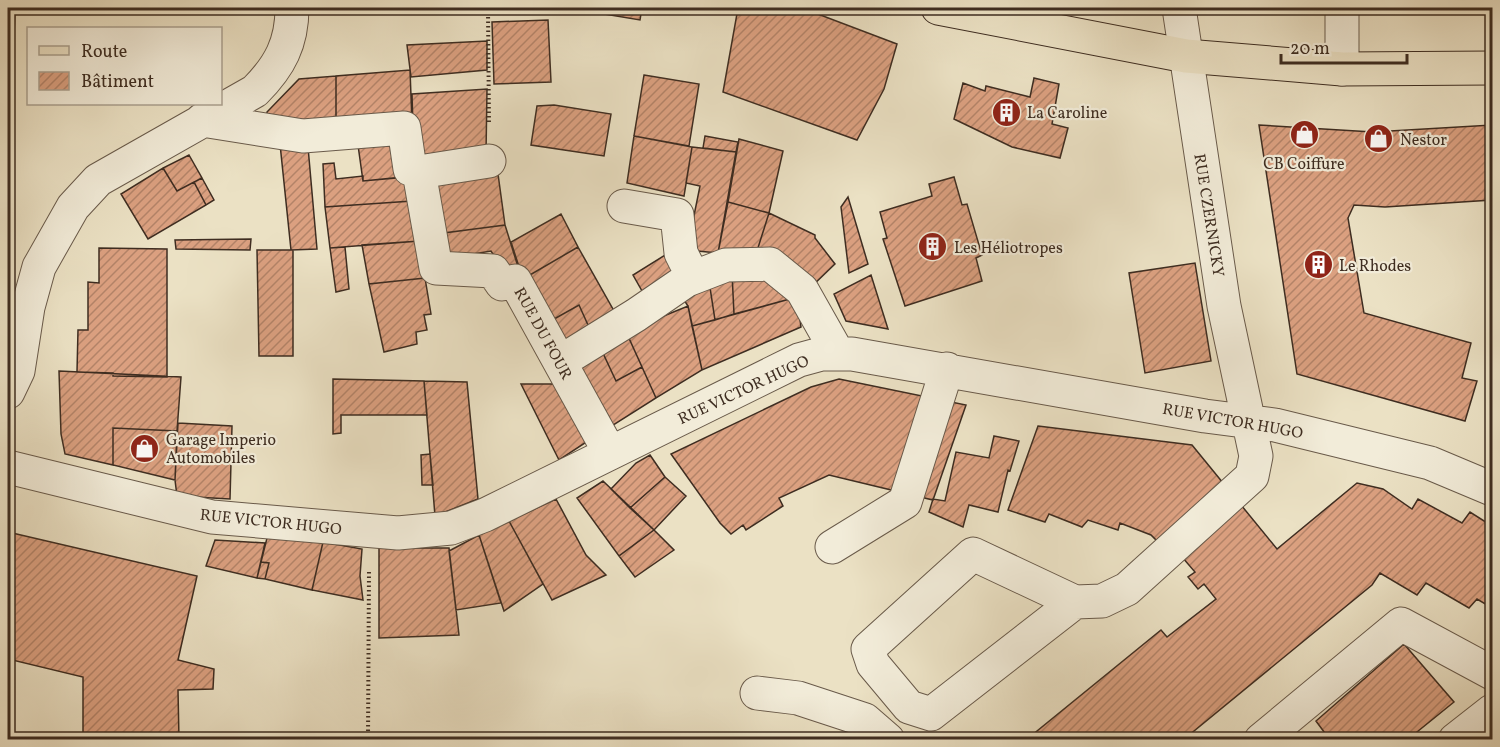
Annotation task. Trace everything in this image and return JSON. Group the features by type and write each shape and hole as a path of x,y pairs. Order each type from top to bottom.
{"main road":[{"path":"938,8 1186,56 1342,69 1492,68"}],"street":[{"path":"8,392 18,371 28,307 39,267 73,207 98,180 255,91 274,72 284,52 292,25 292,8"},
{"name":"RUE CZERNICKY","path":"1075,602 1102,601 1127,589 1252,476 1256,456 1224,306 1179,8"},
{"path":"1342,8 1342,69"},
{"name":"RUE DU FOUR","path":"202,120 303,136 404,128 410,169 419,172 436,268 493,271 502,284 515,281 610,453"},
{"path":"419,172 489,161"},
{"path":"624,206 677,214 681,254 693,277"},
{"path":"560,362 693,277 726,264 770,264 801,291 837,352"},
{"name":"RUE VICTOR HUGO","path":"8,467 212,517 398,533 450,528 485,515 800,360 837,352 946,369 1204,416 1275,425 1430,463 1492,489"},
{"path":"832,547 905,502 946,369"},
{"path":"973,554 1075,602 931,714 909,707 873,664 868,649 973,554"},
{"path":"1261,740 1401,624 1492,673"},
{"path":"757,693 798,698 865,720 888,740"},
{"path":"1455,740 1492,711"}],"path":[{"path":"488,8 489,161"},
{"path":"1485,8 1492,13"},
{"path":"368,740 370,531"}],"building":[{"path":"8,8 15,8 14,35 8,34"},
{"path":"568,8 642,8 640,20"},
{"path":"738,8 802,8 897,44 884,89 857,140 723,92"},
{"path":"548,20 551,82 494,84 492,22"},
{"path":"487,41 487,70 411,77 407,45"},
{"path":"410,70 412,122 336,127 336,76"},
{"path":"644,75 699,84 689,146 634,136"},
{"path":"336,76 336,127 267,118 267,112 299,79"},
{"name":"La Caroline","path":"1034,78 1059,84 1052,124 1068,128 1060,158 1012,147 954,119 963,83 985,91 986,86 1030,97"},
{"path":"487,89 486,154 414,161 412,94"},
{"path":"554,105 611,114 604,156 531,145 537,106"},
{"name":"Le Rhodes","path":"1259,125 1373,132 1492,125 1492,200 1385,207 1354,205 1348,218 1364,313 1471,343 1462,378 1477,381 1465,421 1297,374"},
{"path":"634,136 692,147 684,196 627,183"},
{"path":"705,136 738,142 736,152 703,148"},
{"path":"396,137 403,177 363,181 357,138"},
{"path":"739,139 783,151 769,213 728,202"},
{"path":"280,144 308,147 317,249 291,250"},
{"path":"692,147 736,152 718,253 687,250 700,186 686,183"},
{"path":"189,155 202,178 177,191 163,168"},
{"path":"334,163 336,179 363,176 363,181 408,177 412,201 325,207 323,164"},
{"path":"163,168 177,191 194,182 206,205 148,239 121,194"},
{"path":"434,174 498,174 505,225 444,233"},
{"name":"Les Héliotropes","path":"954,177 962,205 967,204 982,255 976,258 982,281 905,306 883,239 887,238 880,212 932,196 929,184"},
{"path":"202,178 214,200 206,205 194,182"},
{"path":"848,197 868,264 849,273 841,207"},
{"path":"412,201 419,241 330,248 325,207"},
{"path":"728,202 769,213 757,251 718,253"},
{"path":"769,213 815,235 835,264 810,288 757,251"},
{"path":"561,214 578,247 523,279 511,242"},
{"path":"505,225 519,270 506,274 491,251 449,258 444,233"},
{"path":"251,239 250,250 176,249 175,240"},
{"path":"419,241 425,278 369,284 362,245"},
{"path":"345,247 349,289 336,292 330,248"},
{"path":"578,247 618,318 592,334 579,305 547,323 523,279"},
{"path":"99,248 167,249 167,377 113,376 113,373 77,372 78,330 88,330 88,282 99,283"},
{"path":"257,250 293,250 293,356 259,356"},
{"path":"670,252 676,277 646,298 633,275"},
{"path":"1195,263 1211,361 1145,373 1129,273"},
{"path":"732,273 770,273 797,297 734,314"},
{"path":"732,273 734,314 715,320 709,281"},
{"path":"871,275 888,329 846,321 834,294"},
{"path":"425,278 431,314 424,315 427,330 416,332 417,344 384,352 369,284"},
{"path":"709,281 715,320 692,326 688,306 682,297"},
{"path":"797,297 801,327 702,370 692,326"},
{"path":"579,305 592,334 563,351 547,323"},
{"path":"688,306 702,370 656,398 628,336 649,322"},
{"path":"628,336 642,367 616,381 602,351"},
{"path":"602,351 616,381 642,367 656,398 607,429 573,360"},
{"path":"59,371 181,377 177,431 113,428 113,465 65,454 61,434"},
{"path":"333,379 424,381 427,415 341,415 341,433 333,434"},
{"path":"839,379 966,405 933,500 829,475 779,498 783,506 746,530 743,525 731,534 720,523 671,454 811,387"},
{"path":"424,381 467,382 478,499 435,516"},
{"path":"521,384 556,384 588,441 559,460"},
{"path":"178,423 232,426 230,499 177,496 175,480"},
{"path":"1038,426 1192,445 1277,549 1357,483 1383,489 1412,509 1418,499 1462,523 1470,512 1492,526 1492,608 1477,599 1469,608 1426,583 1417,595 1380,573 1372,585 1183,740 1026,740 1161,630 1167,637 1216,599 1204,584 1198,589 1188,577 1195,572 1170,543 1163,547 1151,535 1120,523 1118,530 1088,520 1082,527 1049,514 1045,522 1008,510"},
{"name":"Garage Imperio Automobiles","path":"113,428 177,431 175,480 113,465"},
{"path":"994,436 1019,441 1010,471 1008,470 998,512 969,505 963,527 929,512 933,499 945,501 956,452 989,458"},
{"path":"430,454 433,485 422,485 421,455"},
{"path":"650,455 665,477 630,508 611,489 636,463"},
{"path":"665,477 686,496 654,530 630,508"},
{"path":"603,481 654,530 619,556 577,498"},
{"path":"556,499 586,555 606,575 552,600 509,521"},
{"path":"509,521 543,584 504,611 479,535"},
{"path":"654,530 674,550 635,577 619,556"},
{"path":"8,532 197,576 178,660 214,669 213,689 178,690 179,740 83,740 83,677 8,659"},
{"path":"268,534 323,542 312,590 265,579 269,563 261,562"},
{"path":"479,535 501,603 456,610 449,551"},
{"path":"215,540 265,543 257,578 206,566"},
{"path":"323,542 362,549 360,576 363,600 312,590"},
{"path":"379,548 449,548 459,635 379,638"},
{"path":"261,562 269,563 265,579 257,578"},
{"path":"1404,644 1454,702 1407,740 1330,740 1316,721"}],"place":[{"name":"La Caroline","path":"1006,112"},
{"name":"CB Coiffure","path":"1304,135"},
{"name":"Nestor","path":"1379,139"},
{"name":"Les Héliotropes","path":"933,247"},
{"name":"Le Rhodes","path":"1318,265"},
{"name":"Garage Imperio Automobiles","path":"145,448"}]}
